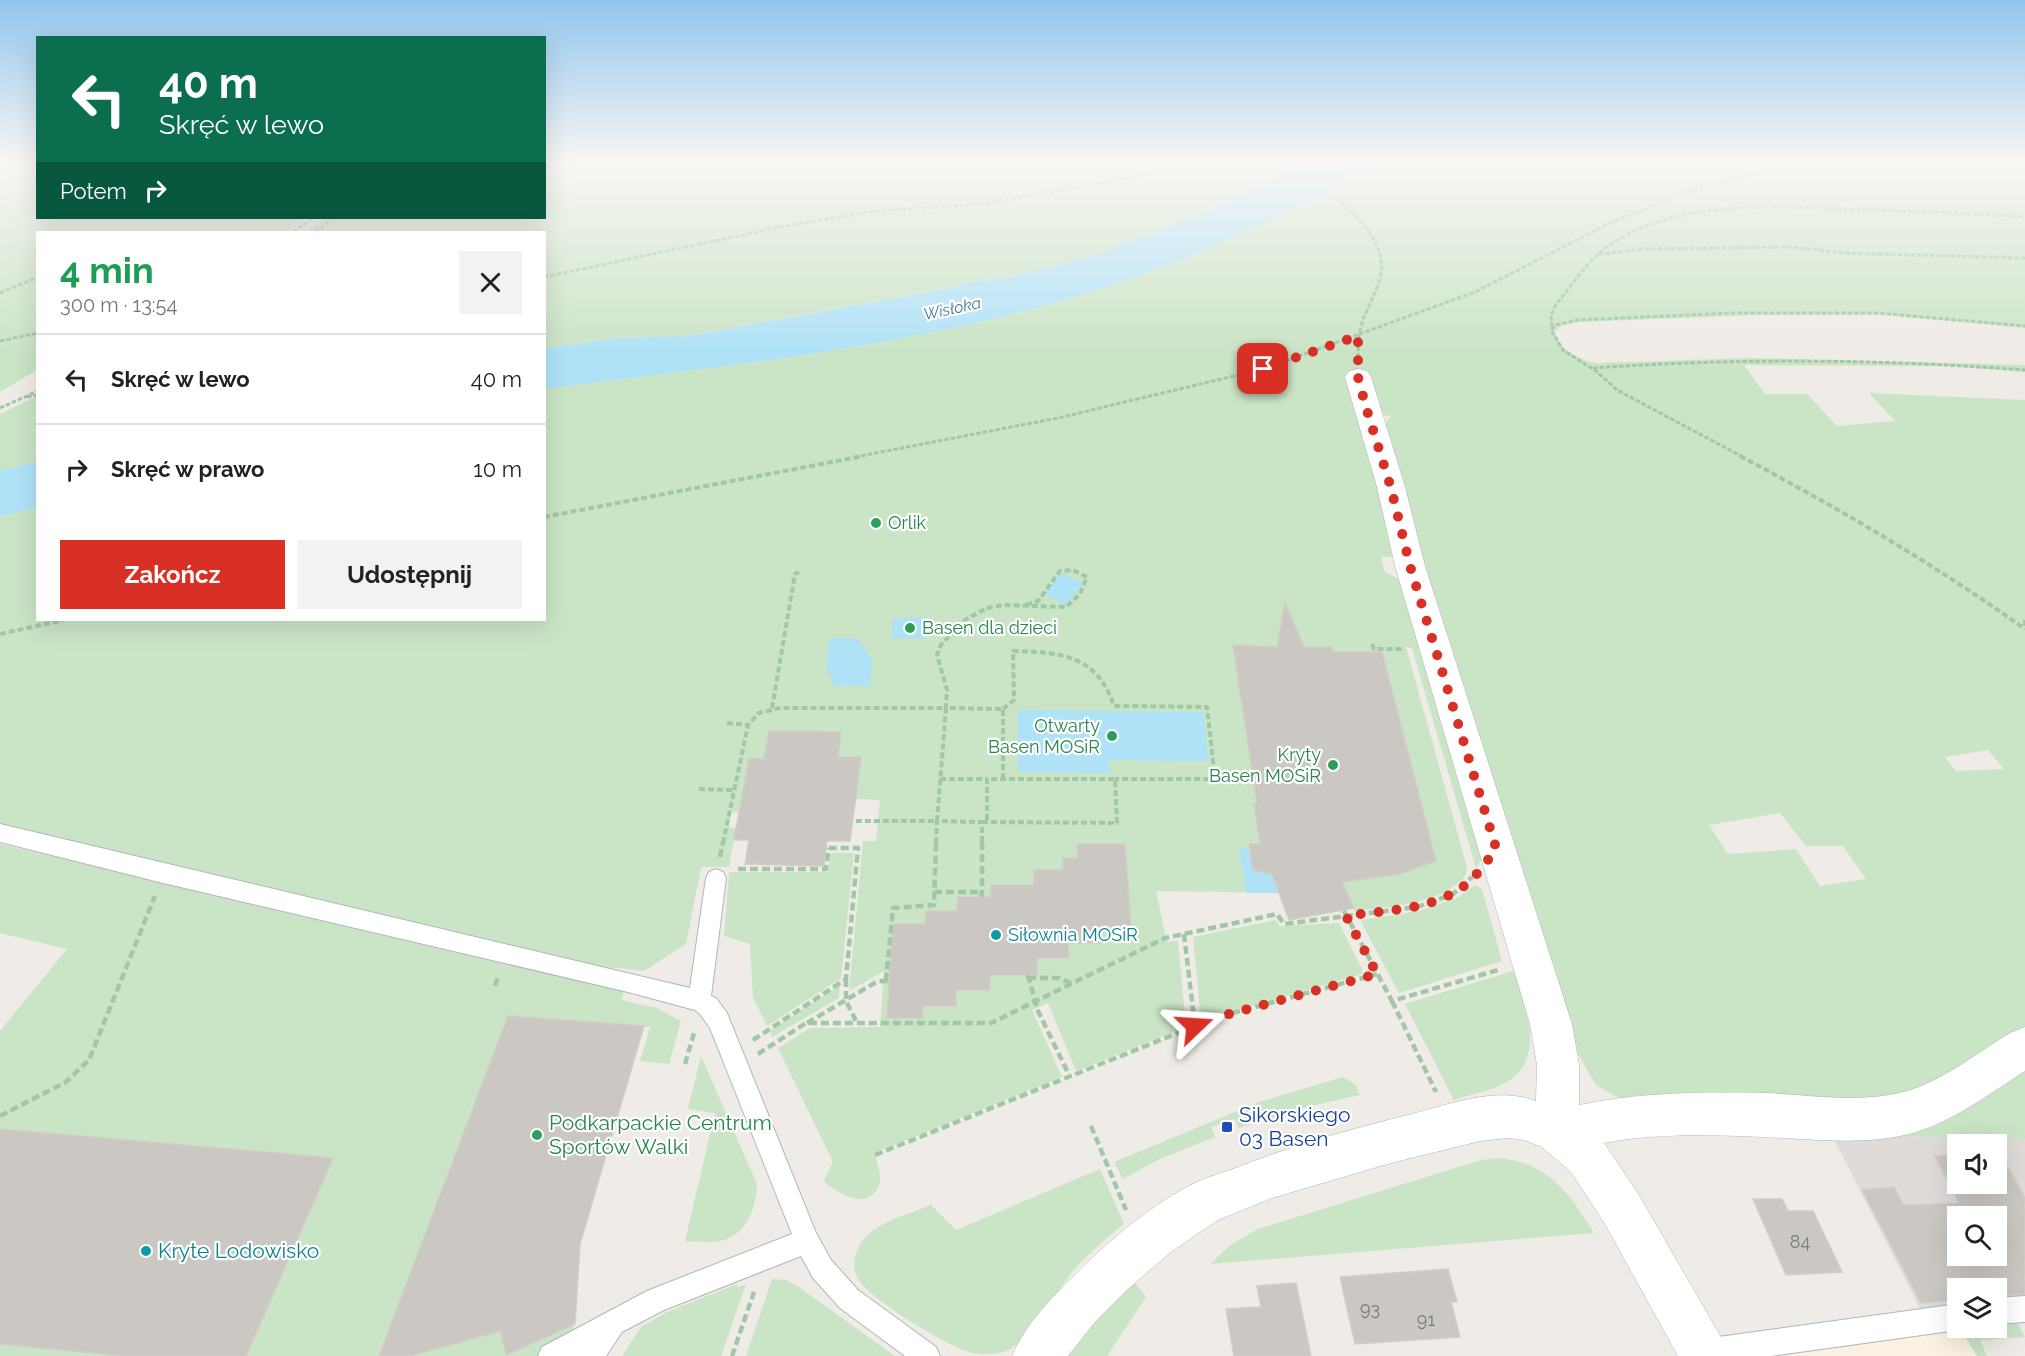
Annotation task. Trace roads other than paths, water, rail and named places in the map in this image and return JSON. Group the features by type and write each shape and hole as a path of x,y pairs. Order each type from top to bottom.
{"street":[{"path":"1358,377 1391,488 1410,566 1551,1024 1558,1065 1557,1131"},
{"path":"1557,1131 1621,1118 1693,1113 1861,1120 1906,1113 1939,1101 2025,1047"},
{"path":"1037,1356 1077,1306 1127,1257 1184,1215 1225,1193 1272,1176 1391,1141 1496,1116 1524,1118 1557,1131 1579,1148 1599,1173 1621,1208 1704,1354"}],"lane":[{"path":"0,833 163,874 628,982 699,1001 708,1006 715,1014 807,1241 822,1269 849,1299 927,1356"},
{"path":"699,1001 716,878"},
{"path":"551,1356 656,1300 807,1241"},
{"path":"2007,1310 2025,1309"},
{"path":"1704,1354 1947,1319"},
{"path":"589,1356 616,1320"}],"water":[{"name":"Wisłoka","path":"1162,228 1254,228 1193,255 1107,287 969,324 899,339 758,362 546,389 546,349 616,338 687,336 935,291 977,281 1008,278 1097,254"},
{"path":"36,461 36,507 0,517 0,471"},
{"name":"Basen dla dzieci","path":"1061,573 1084,583 1066,605 1043,594"},
{"name":"Basen dla dzieci","path":"893,618 928,618 926,639 891,638"},
{"path":"830,638 857,638 873,661 870,686 834,686 826,664"},
{"name":"Otwarty Basen MOSiR","path":"1018,710 1203,712 1209,761 1109,760 1110,773 1018,772"},
{"path":"1239,848 1250,848 1286,877 1283,893 1246,893"}],"place":[{"name":"Orlik","path":"876,523"},
{"name":"Basen dla dzieci","path":"910,628"},
{"name":"Otwarty Basen MOSiR","path":"1112,736"},
{"name":"Kryty Basen MOSiR","path":"1333,765"},
{"name":"Siłownia MOSiR","path":"996,935"},
{"name":"Sikorskiego 03 Basen","path":"1227,1127"},
{"name":"Podkarpackie Centrum Sportów Walki","path":"537,1135"},
{"name":"Kryte Lodowisko","path":"146,1251"}]}
